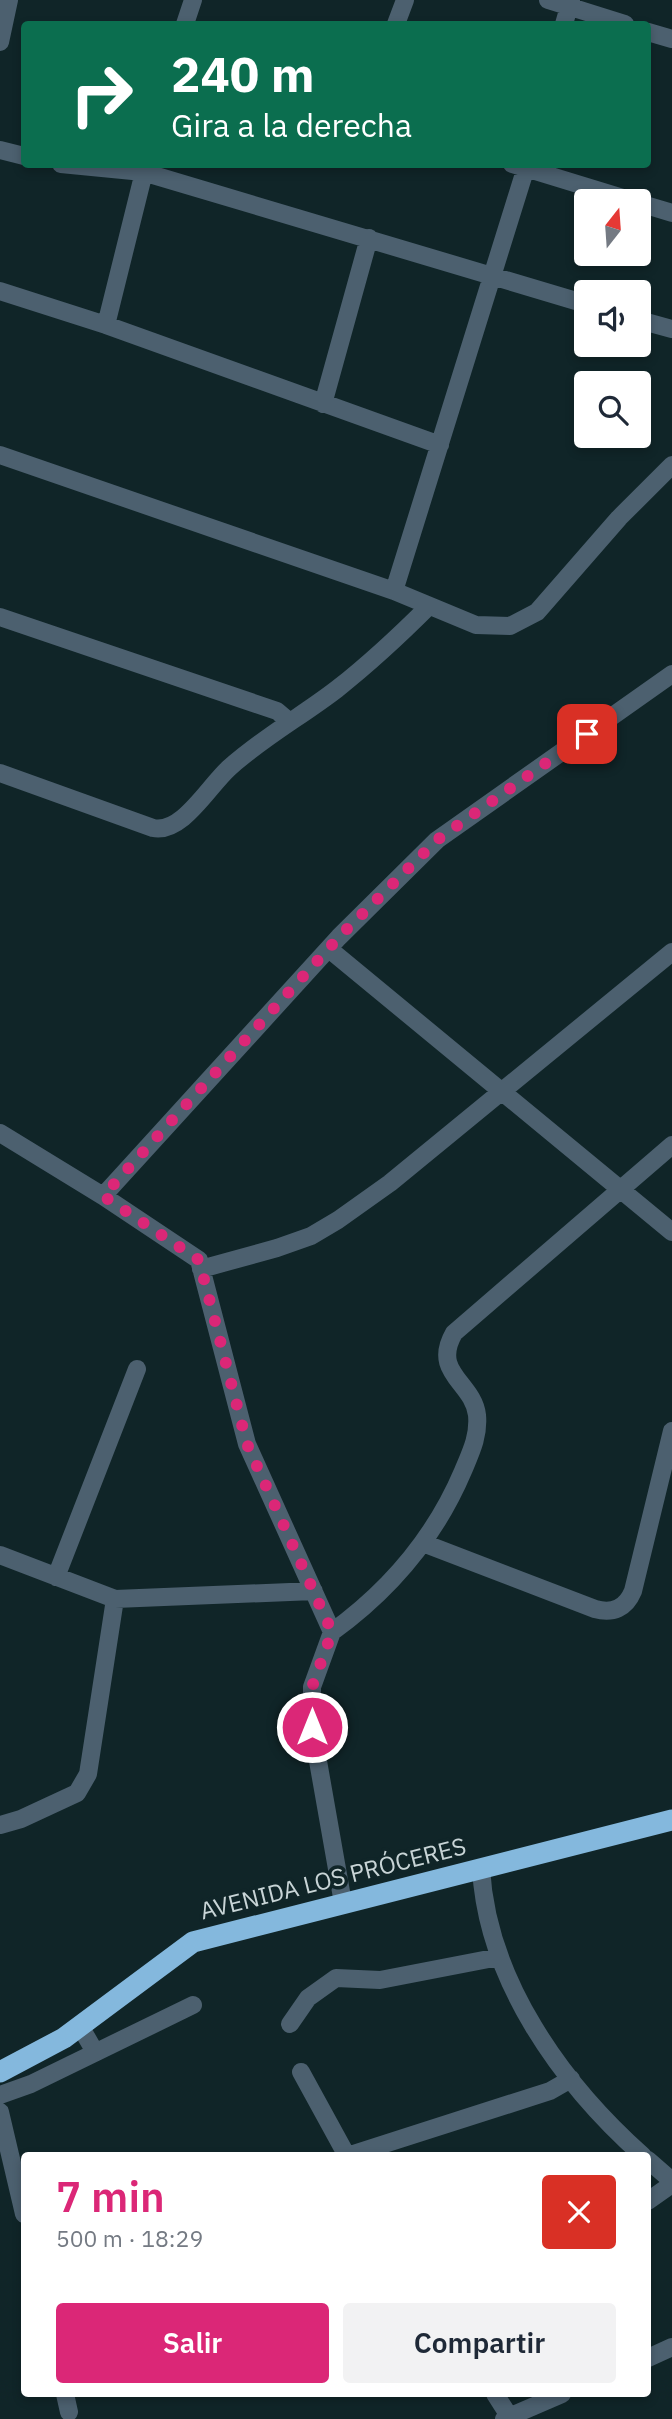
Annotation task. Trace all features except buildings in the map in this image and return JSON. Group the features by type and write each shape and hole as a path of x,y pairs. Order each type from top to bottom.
{"highway":[{"name":"AVENIDA LOS PRÓCERES","path":"0,2072 80,2026 193,1942 672,1820"}],"street":[{"path":"0,42 9,0"},
{"path":"186,21 193,0"},
{"path":"397,21 405,0"},
{"path":"548,0 568,10 613,21"},
{"path":"651,33 672,39"},
{"path":"0,150 21,155"},
{"path":"106,325 145,168 574,300"},
{"path":"394,591 493,275 521,168"},
{"path":"528,168 596,189"},
{"path":"651,207 672,213"},
{"path":"323,404 369,238"},
{"path":"0,291 106,325 440,445"},
{"path":"651,323 672,329"},
{"path":"0,455 394,591 464,621 488,626 510,626 528,618 672,465"},
{"path":"0,773 153,828 169,829 180,822 209,787 243,755 370,662 429,606"},
{"path":"0,617 277,711 290,722"},
{"path":"103,1196 329,949 437,840 672,674"},
{"path":"329,949 672,1232"},
{"path":"201,1269 311,1236 390,1183 672,952"},
{"path":"0,1133 103,1196 199,1260 247,1444 332,1632"},
{"path":"343,1903 312,1727 312,1687 332,1632 373,1600 423,1543 457,1484 477,1433 475,1405 449,1368 447,1355 450,1340 460,1328 672,1145"},
{"path":"56,1577 137,1369"},
{"path":"423,1543 595,1609 608,1611 621,1607 633,1591 672,1431"},
{"path":"0,1555 115,1599 314,1591"},
{"path":"0,1825 21,1819 77,1793 88,1774 115,1599"},
{"path":"481,1868 485,1909 499,1957 528,2015 571,2079 606,2120 639,2152"},
{"path":"290,2024 308,1998 336,1978 380,1980 499,1957"},
{"path":"0,2095 31,2084 193,2005"},
{"path":"80,2026 95,2052"},
{"path":"300,2072 345,2152"},
{"path":"360,2152 551,2091 571,2079"},
{"path":"0,2112 21,2201"},
{"path":"651,2163 672,2182 651,2200"},
{"path":"651,2357 672,2347"},
{"path":"497,2397 508,2418 555,2397"}],"route":[{"path":"312,1727 312,1687 332,1632 247,1444 199,1260 103,1196 339,937 437,840 587,734"}]}
